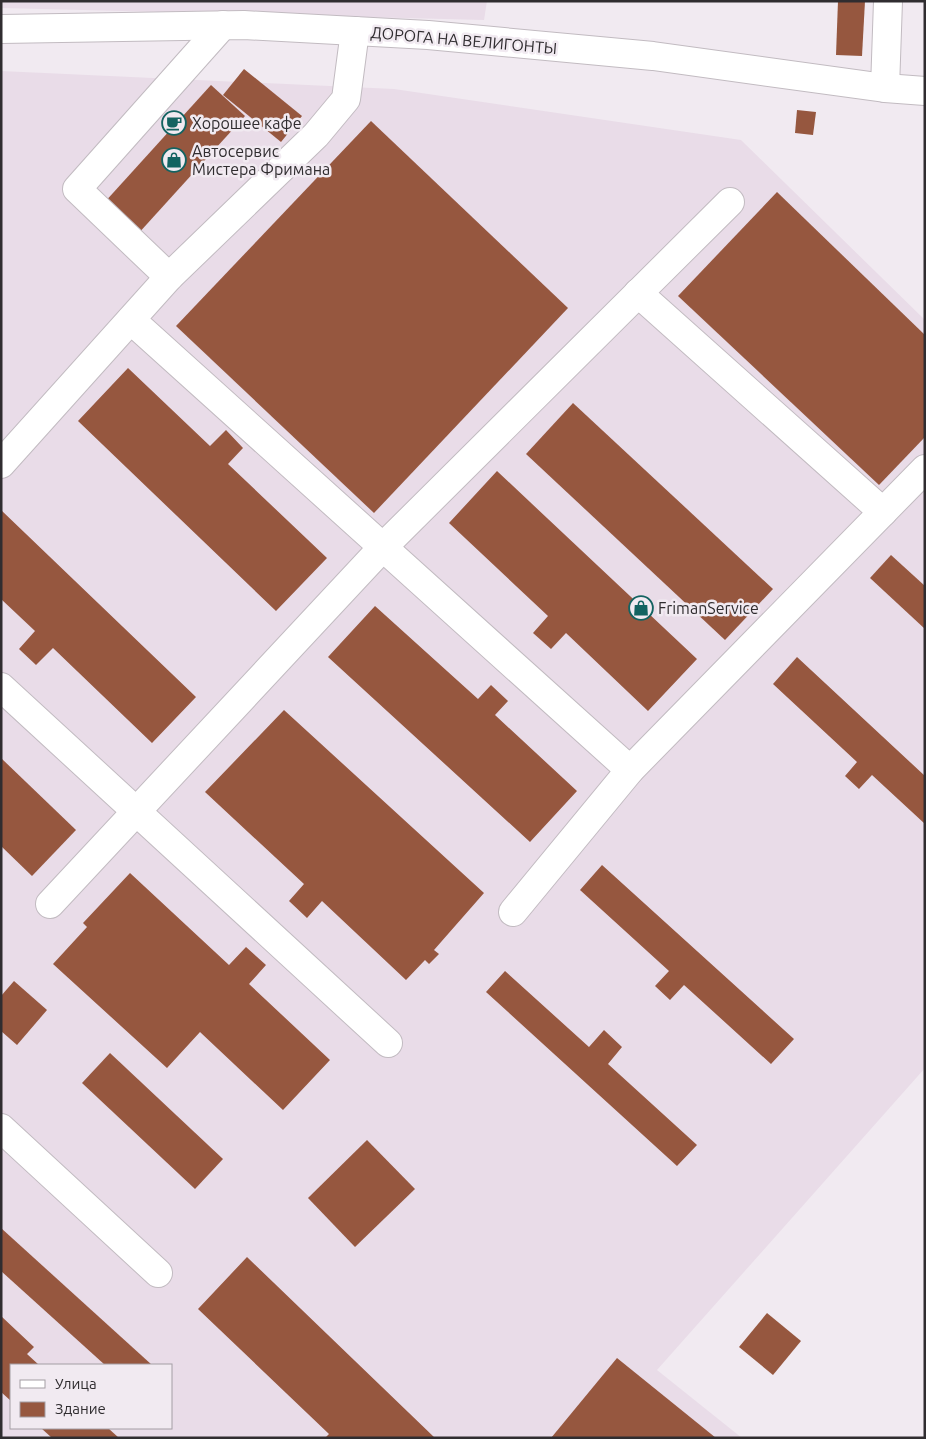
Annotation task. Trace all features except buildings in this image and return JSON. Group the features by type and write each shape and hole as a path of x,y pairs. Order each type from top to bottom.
{"street":[{"path":"885,88 888,1"},
{"path":"169,277 77,190 223,25"},
{"name":"ДОРОГА НА ВЕЛИГОНТЫ","path":"1,28 223,25 428,35 653,56 885,88 925,91"},
{"path":"1,464 169,277 316,135 346,98 355,31"},
{"path":"50,904 382,547 730,202"},
{"path":"638,293 883,512"},
{"path":"131,320 630,770"},
{"path":"513,912 630,770 925,469"},
{"path":"1,687 388,1043"},
{"path":"1,1128 158,1273"}],"shaded area":[{"path":"1,1 487,1 484,20 1,8"},
{"path":"1,71 394,89 741,140 925,320 925,1068 657,1370 742,1438 1,1438"}],"place":[{"name":"Хорошее кафе","path":"174,123"},
{"name":"Автосервис Мистера Фримана","path":"174,160"},
{"name":"FrimanService","path":"641,608"}]}
